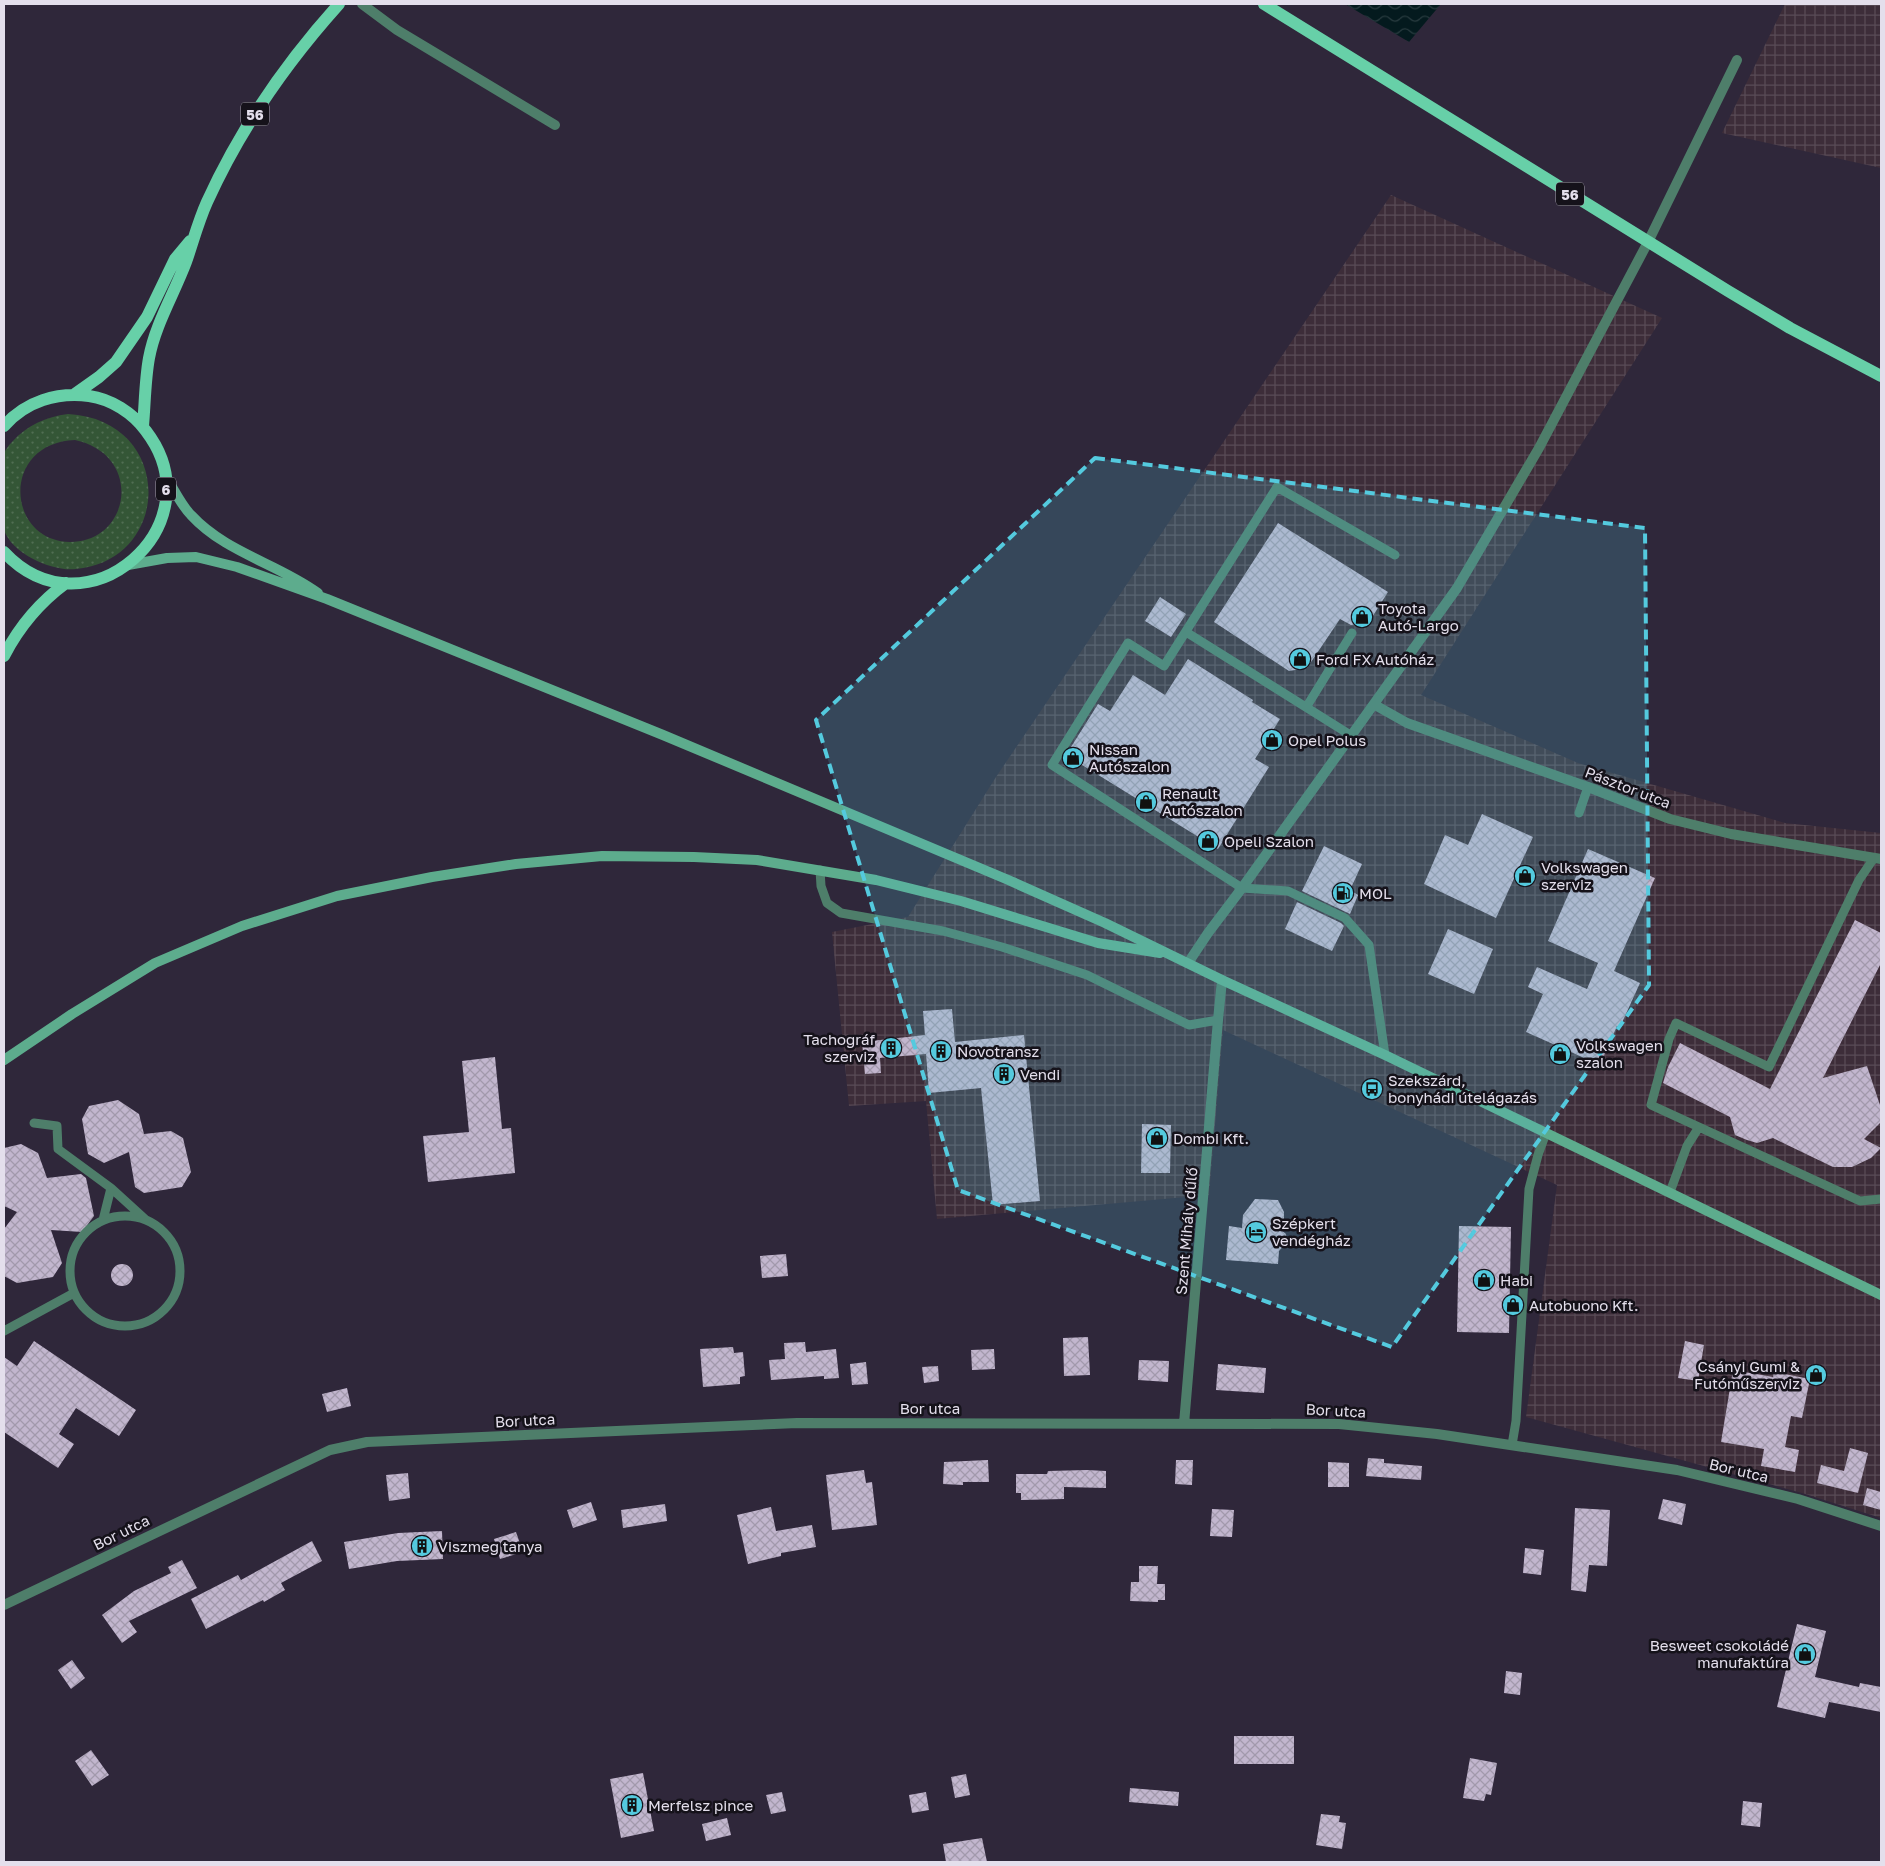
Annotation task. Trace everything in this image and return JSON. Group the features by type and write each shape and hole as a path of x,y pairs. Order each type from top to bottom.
{"main road":[{"name":"56","path":"143,426 149,357 207,202 248,125 295,57 339,4"},
{"name":"56","path":"1264,4 1790,328 1881,376"},
{"name":"56","path":"75,394 100,378 116,362 147,317 175,259 193,237"},
{"name":"6","path":"4,552 12,561 28,572 47,580 79,583 105,577 128,565 143,551 155,535 166,497 166,477 158,449 143,426 128,413 112,403 94,397 75,394 48,398 35,402 6,420"},
{"path":"4,656 26,622 50,595 66,583"}],"street":[{"path":"362,4 397,30 555,125"},
{"path":"1188,963 1462,580 1539,448 1648,242 1737,60"},
{"path":"166,477 190,514 215,537 243,553 299,579 327,599"},
{"path":"128,565 167,558 196,557 237,567 327,599 672,739 988,871 1171,955 1386,1055 1881,1295"},
{"name":"Pásztor utca","path":"1375,704 1407,723 1670,819 1731,834 1878,859"},
{"path":"4,1060 72,1014 155,963 242,926 337,896 432,877 516,864 602,856 757,860 820,870 876,880 961,900 1098,944 1171,955"},
{"name":"Szent Mihály dűlő","path":"1184,1424 1222,980"},
{"name":"Bor utca","path":"4,1605 330,1450 367,1442 797,1423 1339,1424 1437,1434 1677,1470 1798,1499 1881,1526"}],"lane":[{"path":"1386,1055 1369,945 1345,918 1288,891 1242,888 1052,765 1128,643 1164,666 1277,487 1395,555"},
{"path":"1186,632 1307,706 1352,736"},
{"path":"1307,706 1352,633"},
{"path":"1579,814 1588,788"},
{"path":"1878,859 1859,880 1769,1068 1676,1023 1668,1039 1651,1105 1860,1201 1881,1199"},
{"path":"820,870 827,903 841,913 944,931 1002,947 1087,976 1189,1025 1218,1020"},
{"path":"34,1123 57,1126 58,1149 112,1188 146,1220 164,1231 176,1249 180,1270 176,1292 165,1310 147,1322 126,1327 105,1323 86,1311 74,1293 70,1272 73,1251 85,1232 103,1220 124,1215 146,1220"},
{"path":"1670,1192 1687,1146 1699,1127"},
{"path":"1512,1445 1516,1421 1529,1189 1546,1133"},
{"path":"103,1220 112,1188"},
{"path":"4,1331 74,1293"}],"highlighted area":[{"path":"1095,458 1645,528 1649,985 1392,1347 958,1190 816,720"}],"shaded area":[{"path":"1785,4 1881,4 1881,168 1722,133"},
{"path":"1391,195 1662,318 1421,695 1578,763 1785,823 1881,833 1881,1518 1802,1493 1526,1417 1557,1185 1223,1030 1209,1195 937,1219 926,1101 849,1106 832,932 908,917 996,777"}],"green space":[{"path":"68,414 103,422 128,439 143,463 148,490 144,518 131,542 108,560 76,569 56,568 34,560 15,547 8,539 3,526 3,463 5,451 18,436 31,426 60,415","holes":["75,440 97,449 112,462 120,479 121,497 117,514 106,528 91,538 70,542 49,537 33,526 24,510 20,492 24,473 34,457 51,445"]}],"water":[{"path":"1345,4 1441,4 1409,42"}],"building":[{"path":"1278,523 1388,592 1369,622 1351,625 1340,619 1307,668 1289,671 1214,622"},
{"path":"1160,597 1186,614 1171,637 1145,621"},
{"path":"1188,659 1280,719 1255,759 1269,767 1218,849 1066,755 1098,704 1110,711 1133,675 1165,695"},
{"path":"1482,814 1533,837 1496,918 1424,884 1445,835 1468,845"},
{"path":"1324,846 1362,864 1350,890 1358,895 1350,914 1302,891"},
{"path":"1588,849 1655,878 1614,971 1640,983 1620,1027 1617,1026 1600,1065 1526,1032 1543,994 1528,987 1537,967 1587,989 1598,963 1548,941"},
{"path":"1297,902 1344,926 1332,951 1285,929"},
{"path":"1855,920 1881,933 1881,963 1823,1078 1867,1066 1881,1108 1881,1122 1864,1139 1881,1148 1871,1158 1852,1167 1833,1167 1773,1138 1757,1143 1747,1140 1735,1135 1730,1117 1663,1083 1668,1067 1680,1043 1770,1089"},
{"path":"1448,929 1493,949 1474,994 1428,974"},
{"path":"952,1009 955,1042 1024,1035 1040,1201 993,1205 981,1088 929,1093 926,1054 880,1058 881,1073 865,1074 862,1042 925,1035 923,1011"},
{"path":"495,1057 502,1129 511,1128 515,1173 428,1182 423,1136 469,1132 462,1061"},
{"path":"118,1100 139,1114 144,1134 171,1131 183,1138 191,1172 182,1187 144,1193 135,1187 129,1152 104,1163 88,1154 82,1119 89,1106"},
{"path":"1142,1124 1171,1125 1170,1173 1141,1173"},
{"path":"21,1144 38,1153 47,1178 81,1174 86,1178 94,1216 82,1232 51,1230 62,1263 53,1277 17,1283 4,1276 4,1229 17,1212 4,1206 4,1148"},
{"name":"Szépkert vendégház","path":"1255,1199 1278,1200 1284,1212 1284,1222 1281,1230 1286,1234 1287,1242 1279,1251 1278,1264 1226,1260 1229,1226 1242,1228 1243,1215"},
{"name":"Habi","path":"1459,1226 1511,1227 1509,1333 1457,1332"},
{"path":"786,1254 788,1276 762,1278 760,1256"},
{"path":"122,1264 130,1267 133,1275 130,1283 122,1286 114,1283 111,1275 114,1267"},
{"path":"1088,1337 1090,1375 1064,1376 1063,1338"},
{"path":"34,1341 136,1410 119,1436 76,1408 59,1434 74,1444 58,1468 4,1432 4,1357 17,1366"},
{"path":"1685,1341 1704,1345 1698,1381 1678,1378"},
{"path":"805,1342 806,1352 836,1349 839,1378 824,1379 824,1376 771,1380 769,1360 785,1359 784,1343"},
{"path":"733,1347 734,1353 743,1352 745,1376 740,1377 740,1384 703,1387 700,1349"},
{"path":"994,1349 995,1369 972,1370 971,1350"},
{"path":"1139,1360 1169,1361 1168,1382 1138,1380"},
{"path":"866,1362 868,1384 852,1385 850,1364"},
{"path":"1218,1364 1266,1368 1264,1393 1216,1390"},
{"path":"938,1366 939,1381 924,1383 922,1367"},
{"path":"1733,1370 1773,1377 1774,1372 1810,1379 1802,1418 1791,1416 1785,1447 1799,1450 1795,1472 1761,1466 1764,1449 1721,1442"},
{"path":"347,1388 351,1406 327,1412 322,1394"},
{"path":"1850,1448 1868,1453 1858,1493 1817,1483 1821,1465 1844,1471"},
{"path":"1368,1458 1384,1459 1384,1463 1422,1466 1421,1480 1366,1476"},
{"path":"988,1460 989,1482 963,1482 963,1485 943,1484 944,1462"},
{"path":"1176,1460 1193,1460 1192,1485 1175,1484"},
{"path":"1328,1462 1349,1463 1349,1487 1328,1487"},
{"path":"864,1470 866,1483 872,1482 877,1525 832,1530 826,1475"},
{"path":"1048,1471 1106,1471 1106,1488 1064,1487 1064,1499 1021,1500 1021,1493 1016,1493 1016,1474 1047,1474"},
{"path":"408,1473 410,1498 389,1501 386,1475"},
{"path":"1867,1488 1881,1492 1881,1510 1863,1505"},
{"path":"1663,1499 1686,1504 1682,1525 1658,1519"},
{"path":"591,1502 597,1520 573,1528 567,1510"},
{"path":"665,1504 667,1521 623,1528 621,1510"},
{"path":"771,1507 776,1531 812,1525 816,1547 781,1553 781,1556 748,1564 737,1515"},
{"path":"1575,1508 1610,1510 1607,1566 1589,1565 1586,1592 1571,1590"},
{"path":"1212,1509 1234,1510 1232,1537 1210,1536"},
{"path":"442,1531 443,1559 397,1561 349,1569 344,1542 398,1533"},
{"path":"516,1532 523,1552 500,1559 494,1539"},
{"path":"312,1541 322,1561 281,1583 285,1590 206,1629 191,1599 238,1575 241,1580"},
{"path":"1525,1548 1544,1550 1541,1575 1523,1573"},
{"path":"182,1560 197,1588 129,1621 137,1632 122,1643 102,1615 134,1591 171,1573 168,1567"},
{"path":"1139,1566 1158,1566 1157,1584 1165,1584 1165,1600 1158,1600 1158,1602 1130,1601 1131,1582 1139,1582"},
{"name":"Besweet csokoládé manufaktúra","path":"1797,1624 1826,1631 1815,1677 1859,1687 1860,1683 1881,1687 1881,1712 1829,1702 1825,1718 1777,1707"},
{"path":"72,1660 85,1678 71,1689 58,1670"},
{"path":"1506,1671 1522,1673 1520,1695 1504,1693"},
{"path":"1234,1736 1294,1736 1294,1764 1234,1764"},
{"path":"91,1750 109,1775 92,1786 75,1761"},
{"path":"1470,1758 1497,1763 1491,1795 1486,1794 1484,1801 1463,1798"},
{"name":"Merfelsz pince","path":"643,1773 654,1831 621,1838 610,1779"},
{"path":"966,1774 970,1795 955,1798 951,1777"},
{"path":"1130,1788 1179,1792 1178,1806 1129,1802"},
{"path":"782,1792 786,1811 771,1814 766,1795"},
{"path":"926,1792 929,1810 912,1813 909,1795"},
{"path":"1743,1801 1762,1803 1760,1827 1741,1825"},
{"path":"1321,1814 1340,1816 1339,1822 1346,1823 1342,1849 1316,1845"},
{"path":"727,1818 731,1835 706,1841 702,1824"},
{"path":"982,1838 987,1862 946,1862 943,1844"}],"place":[{"name":"Toyota Autó-Largo","path":"1362,617"},
{"name":"Ford FX Autóház","path":"1300,659"},
{"name":"Opel Polus","path":"1272,740"},
{"name":"Nissan Autószalon","path":"1073,758"},
{"name":"Renault Autószalon","path":"1146,802"},
{"name":"Opeli Szalon","path":"1208,841"},
{"name":"Volkswagen szerviz","path":"1525,876"},
{"name":"MOL","path":"1343,893"},
{"name":"Tachográf szerviz","path":"891,1048"},
{"name":"Novotransz","path":"941,1051"},
{"name":"Volkswagen szalon","path":"1560,1054"},
{"name":"Vendi","path":"1004,1074"},
{"name":"Szekszárd, bonyhádi útelágazás","path":"1372,1089"},
{"name":"Dombi Kft.","path":"1157,1138"},
{"name":"Szépkert vendégház","path":"1256,1232"},
{"name":"Habi","path":"1484,1280"},
{"name":"Autobuono Kft.","path":"1513,1305"},
{"name":"Csányi Gumi & Futóműszerviz","path":"1816,1375"},
{"name":"Viszmeg tanya","path":"422,1546"},
{"name":"Besweet csokoládé manufaktúra","path":"1805,1654"},
{"name":"Merfelsz pince","path":"632,1805"}]}
